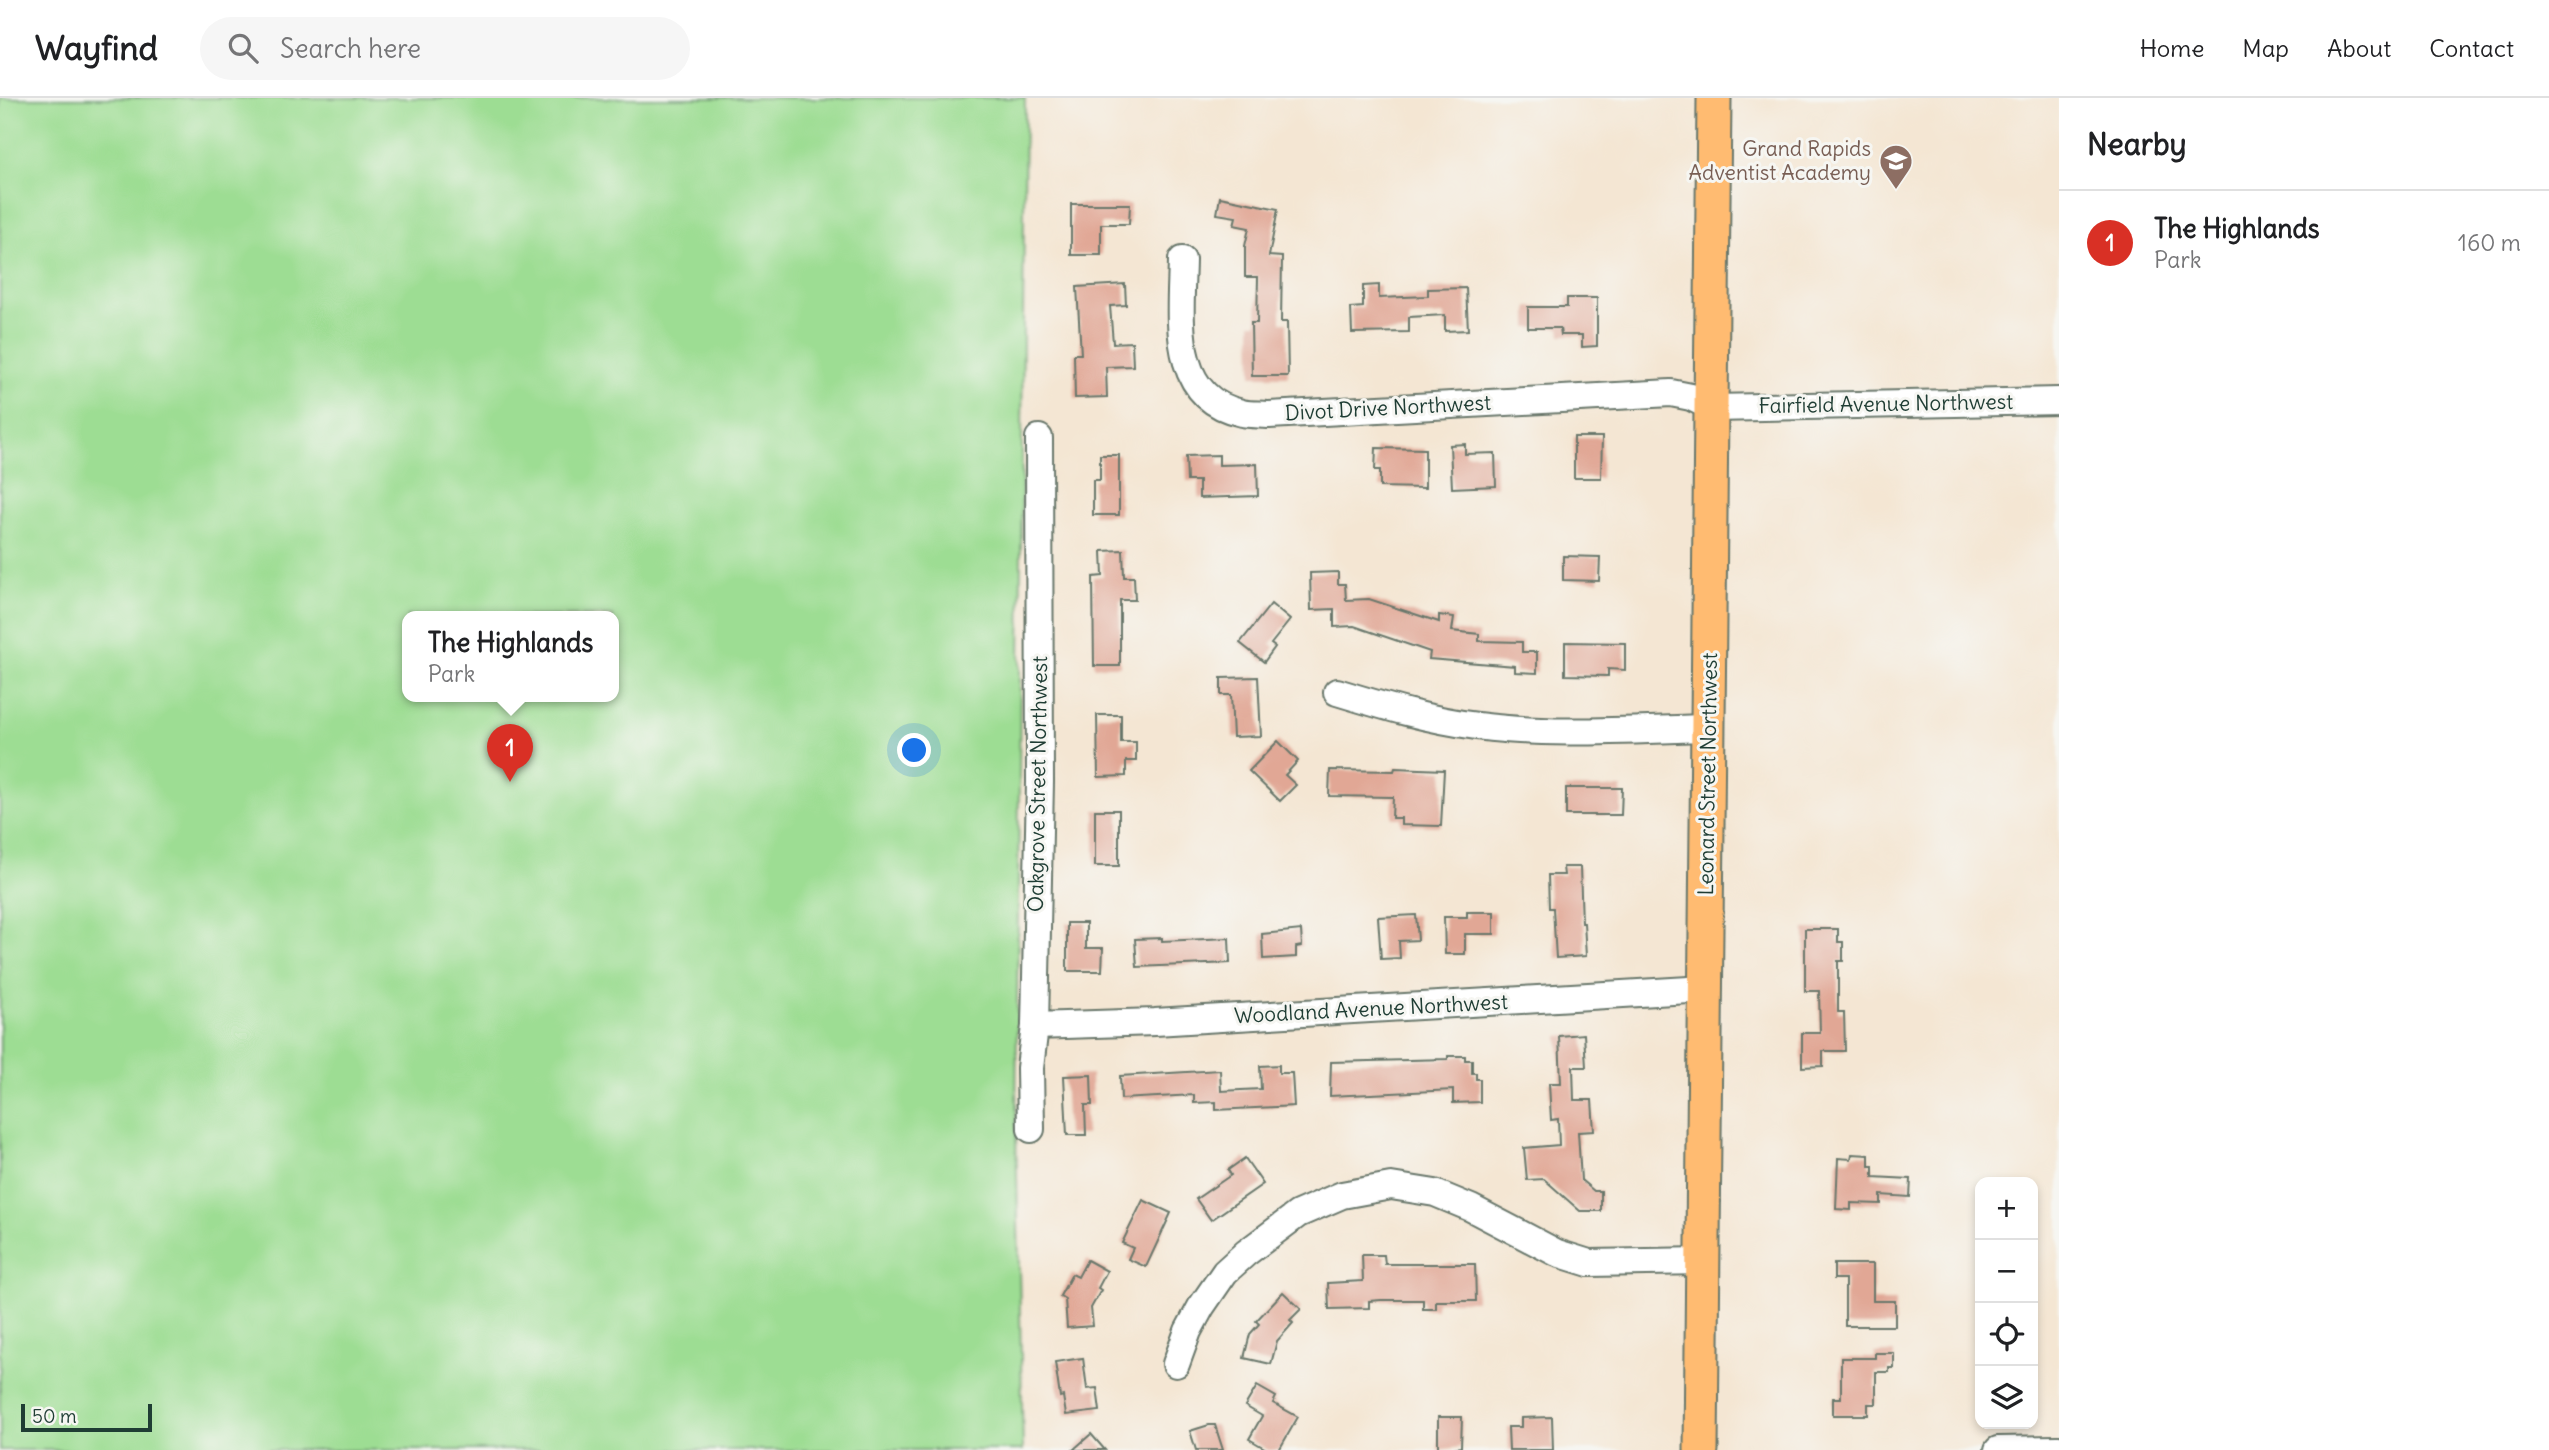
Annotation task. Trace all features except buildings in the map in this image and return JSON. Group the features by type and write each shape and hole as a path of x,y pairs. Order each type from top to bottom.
{"main road":[{"name":"Leonard Street Northwest","path":"1701,1450 1714,98"}],"street":[{"name":"Divot Drive Northwest","path":"1182,260 1181,338 1187,368 1208,398 1240,413 1269,415 1671,393 1691,397 1713,408"},
{"name":"Fairfield Avenue Northwest","path":"1713,408 2059,401"},
{"name":"Oakgrove Street Northwest","path":"1031,1129 1030,1068 1035,1027 1040,782 1039,438"},
{"path":"1337,692 1408,713 1476,726 1521,730 1708,728"},
{"name":"Woodland Avenue Northwest","path":"1035,1027 1156,1023 1706,989"},
{"path":"1176,1364 1200,1307 1225,1272 1298,1214 1342,1195 1391,1186 1435,1193 1471,1208 1557,1253 1589,1263 1703,1261"},
{"path":"1998,1450 2059,1449"}],"green space":[{"path":"0,98 1025,98 1016,1131 1023,1450 0,1450"}],"place":[{"name":"Grand Rapids Adventist Academy","path":"1896,191"},
{"name":"The Highlands","path":"510,782"}]}
